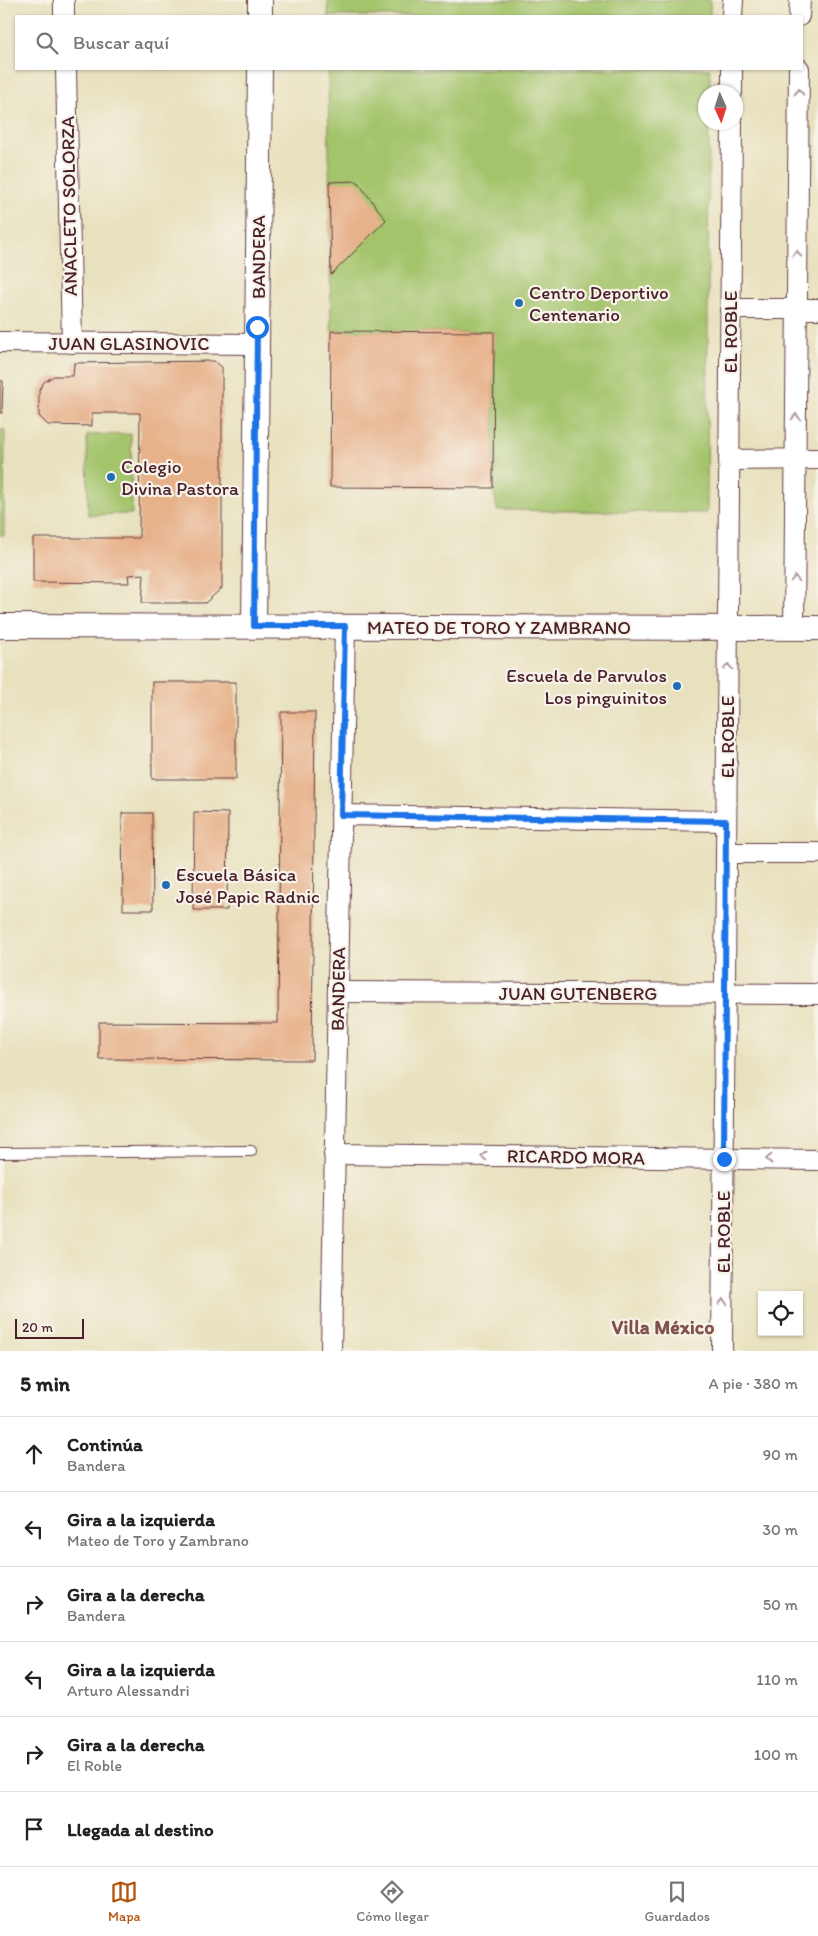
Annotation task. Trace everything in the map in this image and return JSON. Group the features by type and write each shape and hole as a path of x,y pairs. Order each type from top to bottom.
{"street":[{"path":"64,0 64,15"},
{"path":"260,0 260,15"},
{"path":"732,0 732,15"},
{"path":"799,15 800,0"},
{"name":"ANACLETO SOLORZA","path":"66,70 72,343"},
{"name":"BANDERA","path":"254,626 260,70"},
{"path":"732,70 732,85"},
{"path":"794,628 799,70"},
{"name":"EL ROBLE","path":"722,1351 732,130"},
{"path":"730,309 818,309"},
{"name":"JUAN GLASINOVIC","path":"0,342 258,344"},
{"path":"729,460 818,459"},
{"name":"MATEO DE TORO Y ZAMBRANO","path":"0,626 818,628"},
{"name":"BANDERA","path":"330,1351 345,626"},
{"path":"341,815 726,821"},
{"path":"726,853 818,854"},
{"name":"JUAN GUTENBERG","path":"338,992 818,994"},
{"name":"RICARDO MORA","path":"334,1154 818,1160"}],"lane":[{"path":"0,1153 251,1151"}],"green space":[{"path":"328,0 710,0 710,15 328,15"},
{"name":"Centro Deportivo Centenario","path":"328,70 710,70 710,85 698,85 698,130 709,130 707,513 497,510 493,488 494,332 331,331"},
{"path":"0,430 5,430 4,535 0,535"},
{"path":"131,434 132,514 88,515 87,435"}],"building":[{"path":"357,181 386,220 331,275 329,182"},
{"name":"Centro Deportivo Centenario","path":"331,331 494,332 493,488 330,487"},
{"path":"214,361 222,367 222,588 205,603 142,603 144,574 128,575 129,583 33,582 33,538 139,538 140,413 92,413 92,426 48,425 39,416 39,390 44,382 54,376 73,376 74,363"},
{"path":"0,381 3,381 2,413 0,413"},
{"path":"152,682 236,682 236,779 152,779"},
{"path":"281,712 315,712 312,1060 99,1059 99,1022 278,1023"},
{"path":"194,812 228,813 227,910 193,910"},
{"path":"122,813 152,813 153,910 123,910"}],"place":[{"name":"Centro Deportivo Centenario","path":"519,303"},
{"name":"Colegio Divina Pastora","path":"111,477"},
{"name":"Escuela de Parvulos Los pinguinitos","path":"677,686"},
{"name":"Escuela Básica José Papic Radnic","path":"166,885"}],"district":[{"name":"Villa México","path":"663,1327"}],"route":[{"path":"257,327 254,626 345,626 341,815 726,821 724,1159"}]}
